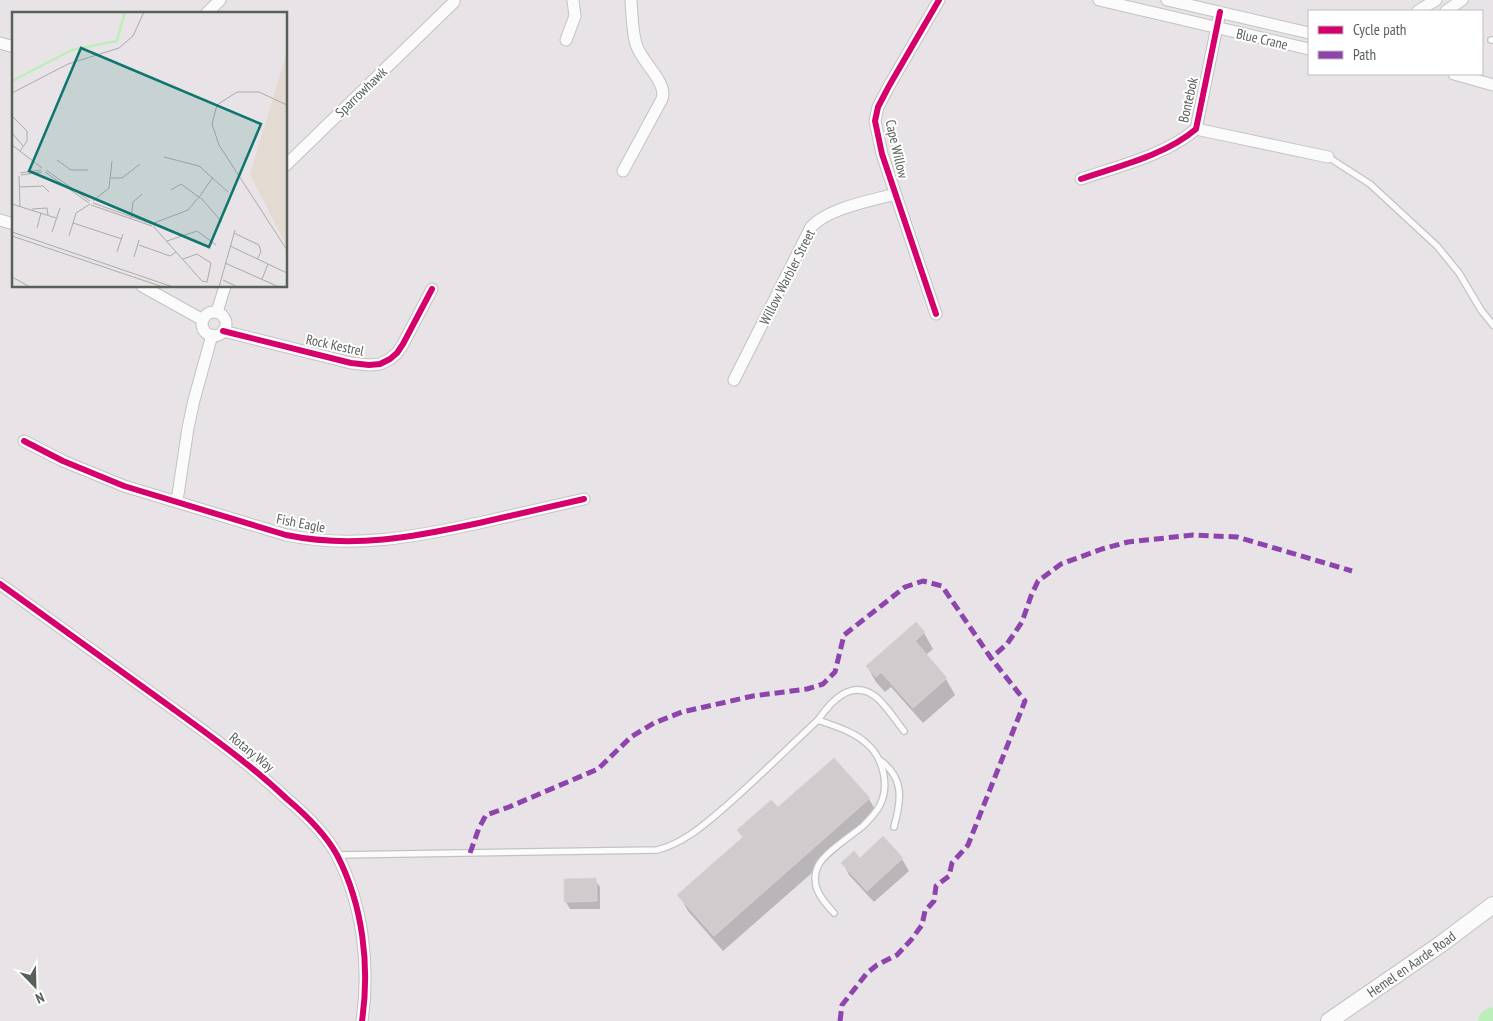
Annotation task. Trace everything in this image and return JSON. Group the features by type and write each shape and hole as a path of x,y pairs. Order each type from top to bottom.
{"main road":[{"name":"Hemel en Aarde Road","path":"1329,1021 1441,944 1493,905"}],"street":[{"path":"208,12 220,0"},
{"name":"Sparrowhawk","path":"288,163 379,76 452,0"},
{"path":"566,40 575,16 573,0"},
{"path":"622,171 662,100 663,92 660,81 645,62 636,44 631,0"},
{"name":"Cape Willow","path":"936,314 895,194 876,130 875,120 878,107 939,0"},
{"name":"Blue Crane","path":"1099,0 1308,49"},
{"name":"Blue Crane","path":"1167,0 1308,33"},
{"path":"1420,10 1436,0"},
{"path":"1447,10 1462,0"},
{"name":"Bontebok","path":"1081,178 1169,147 1186,138 1196,129 1220,12"},
{"path":"1458,75 1493,85"},
{"name":"Bontebok","path":"1196,129 1328,157"},
{"name":"Willow Warbler Street","path":"734,380 811,227 824,217 838,211 895,194"},
{"path":"146,288 202,320"},
{"path":"217,312 223,288"},
{"name":"Rock Kestrel","path":"218,333 351,363 380,364 397,354 432,289"},
{"path":"177,501 194,400 218,333 226,325 221,314 217,312 208,314 202,320"},
{"path":"202,320 203,328 208,334 218,333"},
{"name":"Fish Eagle","path":"24,441 63,461 124,486 286,535 308,539 372,541 421,535 584,499"},
{"name":"Rotary Way","path":"0,584 232,751 301,811 326,839 346,874 359,920 363,944 364,1000 362,1021"}],"lane":[{"path":"1328,157 1370,184 1437,246 1459,273 1493,325"},
{"path":"336,855 657,850 683,840 705,824 748,787 818,720 826,708 842,694 851,690 869,693 876,697 904,730"},
{"path":"818,720 859,738 873,750 883,770 884,788 880,805 875,813 864,825 824,858 817,868 815,885 819,895 834,913"},
{"path":"880,761 889,767 896,778 899,806 894,827"}],"building":[{"path":"916,622 925,632 915,641 947,678 913,708 881,672 876,677 866,666"},
{"path":"834,758 870,798 714,936 677,895 743,837 737,830 771,800 778,807"},
{"path":"883,836 903,858 867,891 841,863 854,851 860,858"},
{"path":"596,878 597,901 564,902 564,879"}],"marked path":[{"path":"470,853 486,815 598,769 631,737 654,723 682,712 753,696 807,689 823,684 835,672 844,635 905,587 923,581 942,586 991,658 1007,644 1022,622 1038,581 1061,564 1128,542 1193,535 1237,537 1352,571"},
{"path":"840,1021 842,1005 867,973 877,965 897,955 922,925 925,911 934,901 936,886 949,876 952,863 968,845 1025,701 991,658"}],"cycle path":[{"path":"936,314 882,154 875,121 878,107 889,86 939,0"},
{"path":"1081,179 1156,153 1171,146 1196,129 1220,12"},
{"path":"223,331 351,363 380,364 397,353 432,289"},
{"path":"24,441 63,461 124,486 286,535 311,539 359,541 407,537 584,499"},
{"path":"0,584 231,752 301,811 321,832 337,855 346,874 358,915 362,936 365,979 362,1021"}]}
